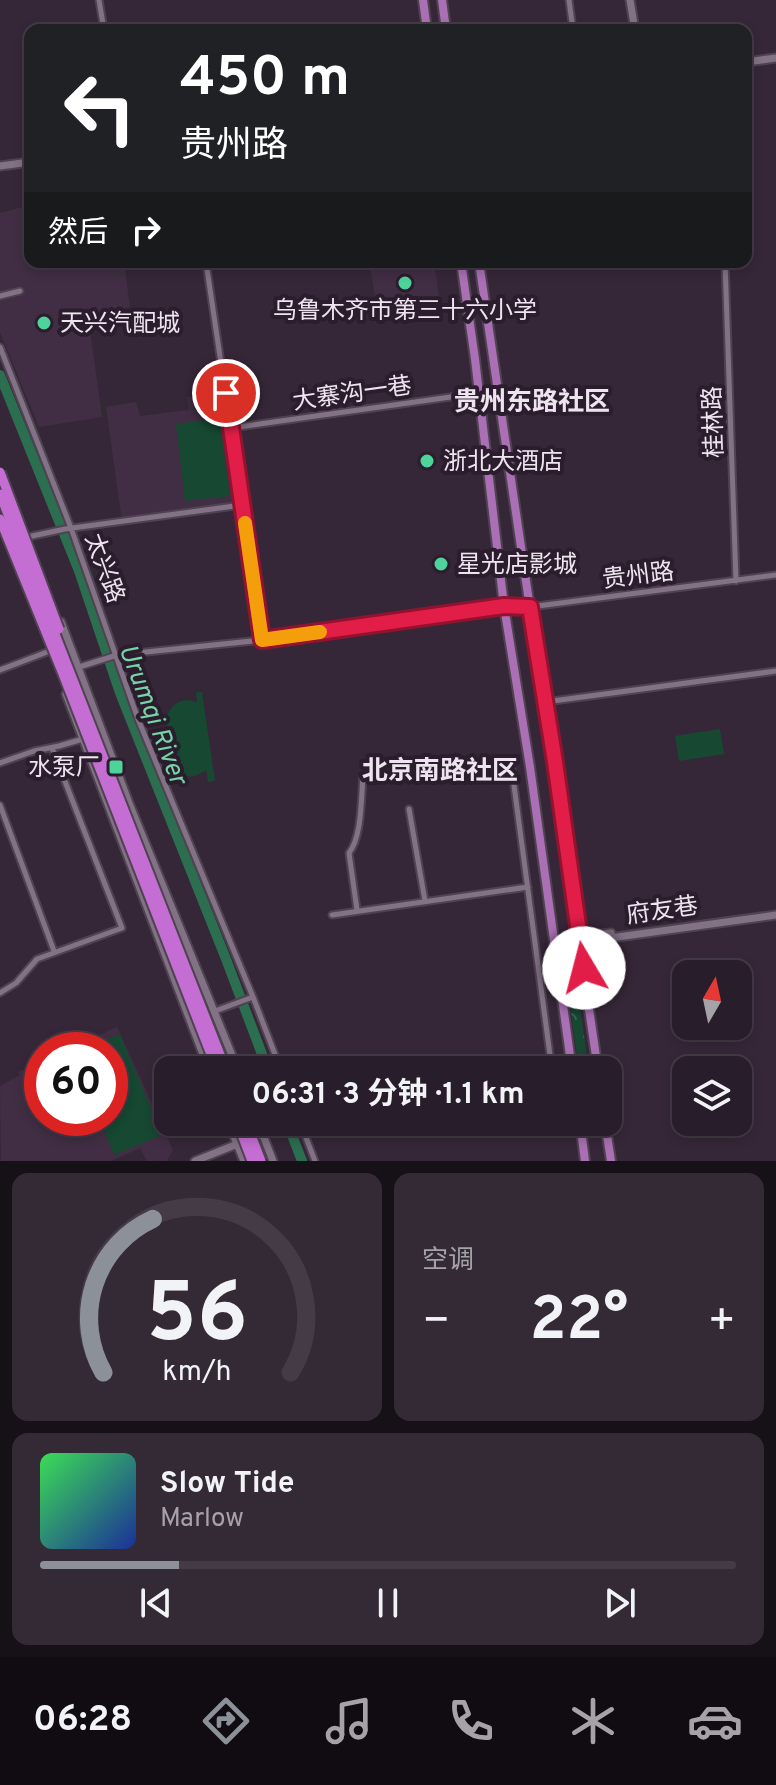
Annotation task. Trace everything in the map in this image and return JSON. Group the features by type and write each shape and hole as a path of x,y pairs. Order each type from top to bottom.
{"highway":[{"path":"0,470 221,1056"},
{"path":"0,494 65,646"},
{"path":"0,519 212,1056"},
{"path":"3,540 20,569"},
{"path":"242,1136 252,1161"},
{"path":"251,1136 261,1161"}],"main road":[{"path":"423,0 426,24"},
{"path":"442,0 445,24"},
{"path":"630,0 634,24"},
{"path":"752,61 776,58"},
{"path":"0,166 24,163"},
{"path":"462,268 504,606 570,1056"},
{"path":"480,268 596,1056"},
{"path":"0,470 65,646 78,667 129,803 233,1056"},
{"path":"0,529 59,674 204,1056"},
{"name":"府友巷","path":"555,943 776,912"},
{"path":"233,1136 244,1161"},
{"path":"195,1161 256,1136"},
{"path":"263,1136 273,1161"},
{"path":"582,1136 585,1161"},
{"path":"607,1136 611,1161"}],"street":[{"path":"99,0 103,24"},
{"path":"569,0 572,24"},
{"path":"207,268 262,640"},
{"name":"桂林路","path":"725,268 736,581"},
{"path":"0,296 20,291"},
{"name":"太兴路","path":"0,347 138,719 275,1056"},
{"name":"大寨沟一巷","path":"231,428 479,393"},
{"path":"3,540 242,505"},
{"name":"贵州路","path":"59,674 115,656 776,575"},
{"path":"0,670 65,646"},
{"path":"545,702 776,671"},
{"path":"0,763 83,739"},
{"path":"0,993 16,983 37,959 122,928 52,748"},
{"path":"511,763 550,1056"},
{"path":"357,910 349,853 357,834 363,777"},
{"path":"0,805 54,951"},
{"path":"409,809 425,901"},
{"path":"332,915 528,887"},
{"path":"215,1011 252,998"},
{"path":"305,1136 315,1161"}],"shaded area":[{"name":"天兴汽配城","path":"24,207 24,268 125,268 130,307 88,315 102,417 39,427 0,332 0,213"},
{"name":"乌鲁木齐市第三十六小学","path":"370,268 435,268 440,304 378,313"},
{"path":"226,393 242,505 122,521 106,407 136,402 140,416 189,410 187,397"},
{"path":"128,1051 154,1108 154,1136 167,1136 173,1150 167,1161 147,1161 140,1148 111,1161 1,1161 0,1086 20,1075 18,1072 24,1069 24,1136 128,1136"}],"green space":[{"path":"217,400 230,496 185,501 176,424 213,419 211,401"},
{"path":"196,692 202,692 215,781 208,782 206,770 186,776 179,775 174,766 166,717 178,702 197,702"},
{"path":"720,729 724,754 679,761 675,736"},
{"path":"571,946 587,1056 577,1056 562,947"},
{"path":"128,1053 154,1116 154,1136 160,1136 114,1155 106,1136 128,1136"}],"waterway":[{"name":"Urumqi River","path":"0,375 79,571 120,693 263,1056"},
{"name":"Urumqi River","path":"292,1136 302,1161"}],"slow traffic":[{"path":"245,523 262,640 320,632"}],"place":[{"name":"乌鲁木齐市第三十六小学","path":"405,283"},
{"name":"天兴汽配城","path":"44,323"},
{"name":"浙北大酒店","path":"427,461"},
{"name":"星光店影城","path":"441,564"},
{"name":"水泵厂","path":"116,767"}],"district":[{"name":"贵州东路社区","path":"532,401"},
{"name":"北京南路社区","path":"440,770"}],"route":[{"path":"226,393 262,640 504,606 530,607 584,968"}]}
